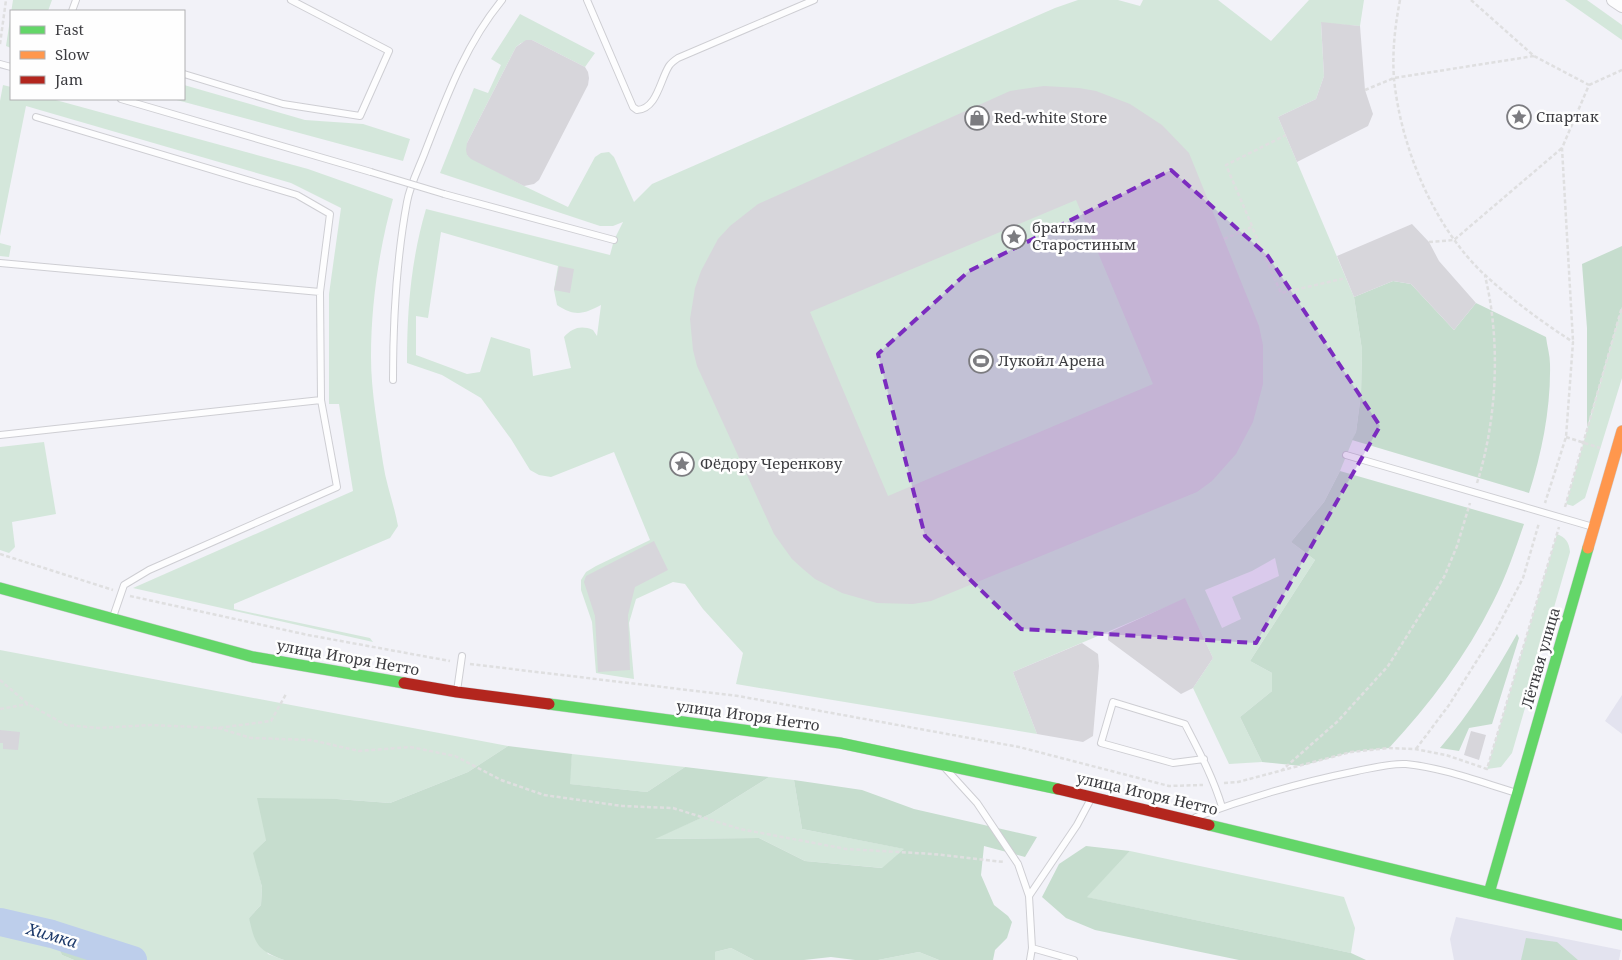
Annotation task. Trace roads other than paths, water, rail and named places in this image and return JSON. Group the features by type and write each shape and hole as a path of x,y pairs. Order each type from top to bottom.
{"street":[{"path":"1613,0 1622,6"},
{"name":"Лётная улица","path":"1489,893 1622,431"},
{"name":"улица Игоря Нетто","path":"0,588 253,657 456,692 840,744 1092,796 1622,925"}],"lane":[{"path":"185,74 283,104 360,116 389,52 291,0"},
{"path":"393,380 394,318 399,252 408,200 459,67 487,18 502,0"},
{"path":"588,0 633,107 641,110 654,99 670,64 678,58 814,0"},
{"path":"124,100 444,194 614,240"},
{"path":"36,117 297,195 330,214 320,292 321,400 337,487 149,570 124,585 112,618"},
{"path":"0,263 320,292"},
{"path":"0,435 321,400"},
{"path":"1346,455 1595,527"},
{"path":"456,692 462,660"},
{"path":"1204,759 1173,763 1101,744 1113,702 1185,724 1204,759 1215,784 1222,808"},
{"path":"1190,820 1222,808 1329,776 1404,764 1434,768 1518,793"},
{"path":"942,765 977,803 1018,864 1030,896 1032,948 1030,960"},
{"path":"1030,896 1077,825 1092,796"},
{"path":"1032,948 1074,960"}],"waterway":[{"name":"Химка","path":"0,922 52,934 133,960"}],"place":[{"name":"Спартак","path":"1519,117"},
{"name":"Red-white Store","path":"977,118"},
{"name":"братьям Старостиным","path":"1014,237"},
{"name":"Лукойл Арена","path":"981,361"},
{"name":"Фёдору Черенкову","path":"682,464"}]}
